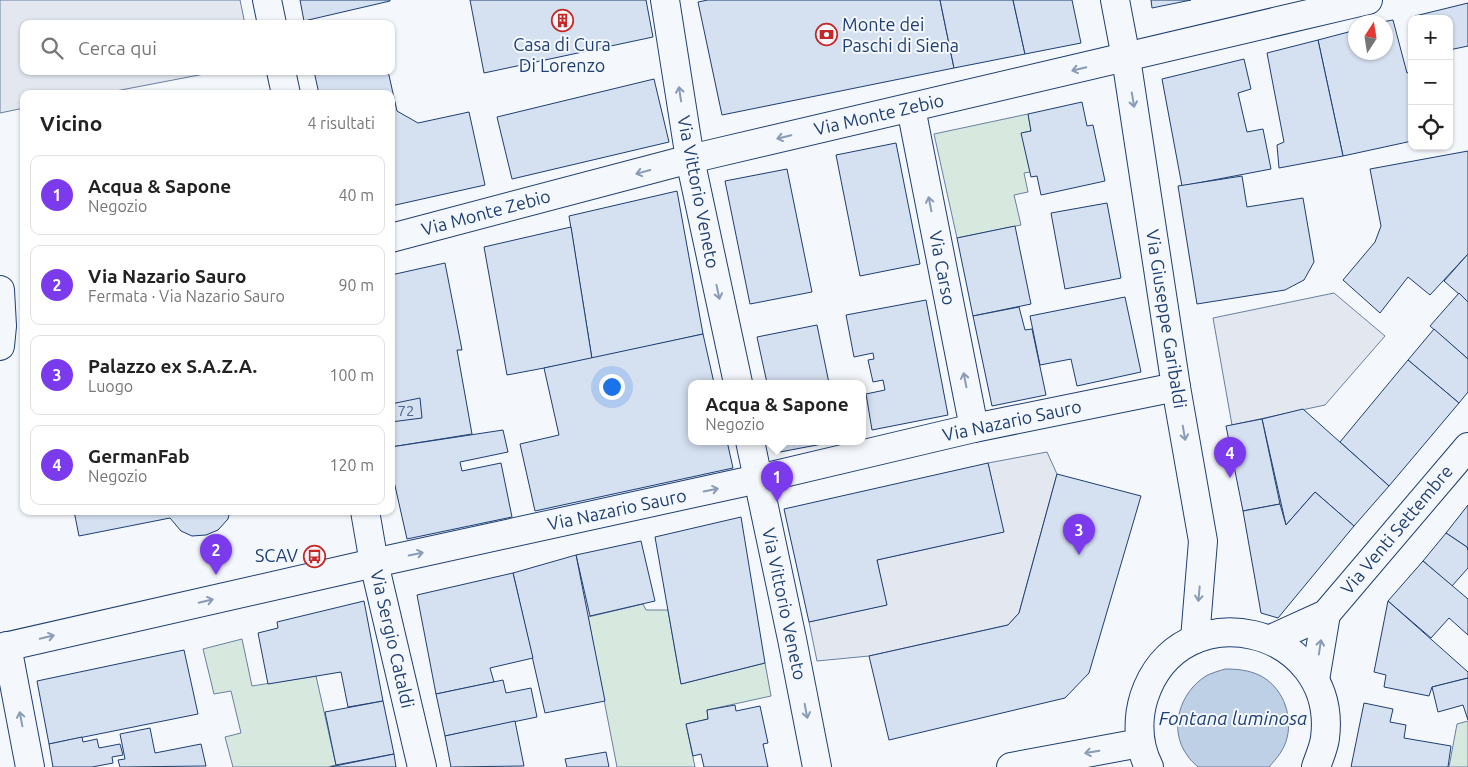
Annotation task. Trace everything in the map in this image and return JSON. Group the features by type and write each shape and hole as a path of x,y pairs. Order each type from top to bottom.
{"street":[{"path":"267,0 271,20"},
{"name":"Via Vittorio Veneto","path":"665,0 690,159 737,380"},
{"name":"Via Giuseppe Garibaldi","path":"1115,0 1126,58 1176,387 1203,542 1195,639"},
{"name":"Via Monte Zebio","path":"395,237 690,159 1368,0"},
{"path":"282,75 285,90"},
{"name":"Via Carso","path":"911,108 974,428"},
{"path":"0,290 2,326 0,344"},
{"name":"Via Nazario Sauro","path":"4,647 374,563 758,479 974,428 1176,387"},
{"name":"Via Vittorio Veneto","path":"751,445 792,639 816,767"},
{"name":"Via Venti Settembre","path":"1270,639 1326,614 1468,447"},
{"name":"Via Sergio Cataldi","path":"366,515 374,563 422,767"},
{"path":"1315,680 1326,614"},
{"path":"1011,767 1145,755 1140,712 1149,682 1168,656 1195,639 1220,632 1246,632 1270,639 1296,656 1315,680 1325,708 1326,738 1316,767"},
{"path":"4,647 30,767"}],"shaded area":[{"path":"0,0 240,0 244,20 20,20 20,75 199,75 121,90 20,90 20,109 0,113"},
{"path":"1028,114 1031,131 1022,133 1030,172 1024,173 1028,192 1014,195 1021,225 957,238 934,134"},
{"path":"1334,293 1385,336 1325,405 1232,425 1213,318"},
{"path":"1047,452 1057,474 1019,613 1008,625 869,656 817,661 809,622 886,605 877,560 1003,532 988,463"},
{"path":"643,604 646,610 668,610 681,684 765,663 771,696 707,710 708,719 686,724 695,767 617,767 588,617"},
{"path":"242,639 252,686 316,676 336,765 328,767 233,767 225,737 241,733 231,691 214,694 203,649"},
{"path":"1468,721 1468,767 1449,767 1457,724"}],"water":[{"name":"Fontana luminosa","path":"1225,669 1242,670 1259,675 1280,693 1287,710 1287,738 1282,750 1269,767 1198,767 1188,757 1181,745 1178,723 1180,712 1189,691 1208,675"}],"building":[{"path":"300,0 390,0 308,20 304,20"},
{"name":"Casa di Cura Di Lorenzo","path":"470,0 646,0 653,37 484,73"},
{"name":"Monte dei Paschi di Siena","path":"708,0 940,0 954,68 722,115 698,2"},
{"path":"940,0 1013,0 1025,54 954,68"},
{"path":"1013,0 1072,0 1081,43 1025,54"},
{"path":"1151,0 1191,0 1152,8"},
{"path":"1468,3 1468,46 1453,49 1453,15 1419,15"},
{"path":"1393,20 1408,73 1408,142 1343,156 1318,40 1348,32 1348,60 1393,60"},
{"path":"1318,40 1343,156 1279,168 1277,145 1284,142 1267,53"},
{"path":"1244,59 1251,89 1238,93 1247,132 1263,129 1271,169 1182,186 1162,79"},
{"path":"315,75 389,75 392,90 318,90"},
{"path":"654,79 669,142 512,179 497,117"},
{"path":"395,102 397,111 418,123 469,112 485,185 395,205"},
{"path":"1082,102 1087,126 1093,125 1105,181 1041,195 1037,176 1031,177 1021,133 1031,131 1028,114"},
{"path":"896,143 920,264 860,276 836,155"},
{"path":"1468,151 1468,254 1430,295 1408,277 1380,313 1343,280 1375,242 1381,226 1370,169"},
{"path":"787,169 812,292 750,304 725,181"},
{"path":"1242,176 1247,207 1303,198 1314,262 1304,280 1285,290 1197,304 1178,186"},
{"path":"677,191 703,334 592,359 569,216"},
{"path":"1107,203 1121,278 1065,289 1051,213"},
{"path":"1015,226 1031,304 973,316 957,238"},
{"path":"571,227 592,359 507,375 484,247"},
{"path":"1468,254 1468,302 1444,281"},
{"path":"445,263 462,350 457,350 472,434 395,446 395,274"},
{"path":"1459,293 1468,302 1468,359 1430,326"},
{"path":"1125,297 1141,372 1077,386 1071,359 1040,365 1030,316"},
{"path":"926,300 948,415 872,430 866,394 885,390 883,380 873,382 868,360 874,359 873,353 854,357 846,315"},
{"path":"1019,307 1025,330 1032,329 1046,395 992,406 973,316"},
{"path":"817,325 828,380 766,380 757,337"},
{"path":"1434,329 1468,359 1468,392 1459,403 1408,360"},
{"path":"703,334 713,380 688,380 688,445 728,445 733,468 535,511 520,444 559,435 544,368"},
{"path":"1408,360 1459,403 1389,486 1340,442"},
{"path":"420,398 422,418 395,421 395,403"},
{"path":"1303,409 1389,486 1354,526 1315,492 1286,525 1262,419"},
{"path":"1262,419 1280,504 1243,511 1226,426"},
{"path":"503,430 508,452 460,462 462,471 501,463 512,517 407,539 395,486 395,446"},
{"path":"779,445 817,445 780,452"},
{"path":"988,463 1004,532 877,560 887,605 809,622 784,509"},
{"path":"1057,474 1141,496 1089,673 1065,698 889,740 869,656 1008,625 1019,613"},
{"path":"1315,492 1354,526 1278,618 1261,613 1243,511 1280,504 1286,525"},
{"path":"1468,505 1468,551 1467,547 1446,533"},
{"path":"75,515 229,515 228,519 218,530 206,535 192,536 181,531 170,518 79,536"},
{"path":"741,517 765,663 681,684 655,537"},
{"path":"1446,533 1467,547 1468,551 1468,568 1452,586 1423,561"},
{"path":"641,541 655,601 590,616 576,555"},
{"path":"576,555 605,701 545,713 513,573"},
{"path":"1423,561 1468,599 1468,635 1449,618 1431,638 1388,601"},
{"path":"513,573 533,658 490,668 494,682 436,694 417,595"},
{"path":"364,601 383,701 348,707 341,672 268,684 258,633 278,628 277,622"},
{"path":"1388,601 1468,672 1468,678 1432,687 1429,696 1384,687 1386,675 1374,672"},
{"path":"184,650 198,714 49,744 37,681"},
{"path":"1468,678 1468,720 1463,705 1438,712 1432,687"},
{"path":"503,680 506,693 531,688 537,717 445,736 436,694"},
{"path":"383,701 394,754 336,765 325,712"},
{"path":"1364,703 1393,709 1390,722 1406,725 1404,738 1451,746 1448,767 1351,767"},
{"path":"735,705 736,711 760,706 768,743 763,744 768,767 704,767 701,754 693,756 686,724 708,719 707,710"},
{"path":"515,721 524,766 451,767 445,736"},
{"path":"150,728 155,753 201,744 206,766 120,767 118,760 125,759 120,734"},
{"path":"82,737 83,742 97,739 99,748 120,744 123,755 112,757 113,763 92,767 53,767 49,744"},
{"path":"606,752 609,767 567,767 565,759"},
{"path":"394,754 396,767 330,767"}],"place":[{"name":"Casa di Cura Di Lorenzo","path":"562,20"},
{"name":"Monte dei Paschi di Siena","path":"826,35"},
{"name":"GermanFab","path":"1230,478"},
{"name":"Acqua & Sapone","path":"777,502"},
{"name":"Palazzo ex S.A.Z.A.","path":"1079,555"},
{"name":"SCAV","path":"314,556"},
{"name":"Via Nazario Sauro","path":"216,575"}]}
